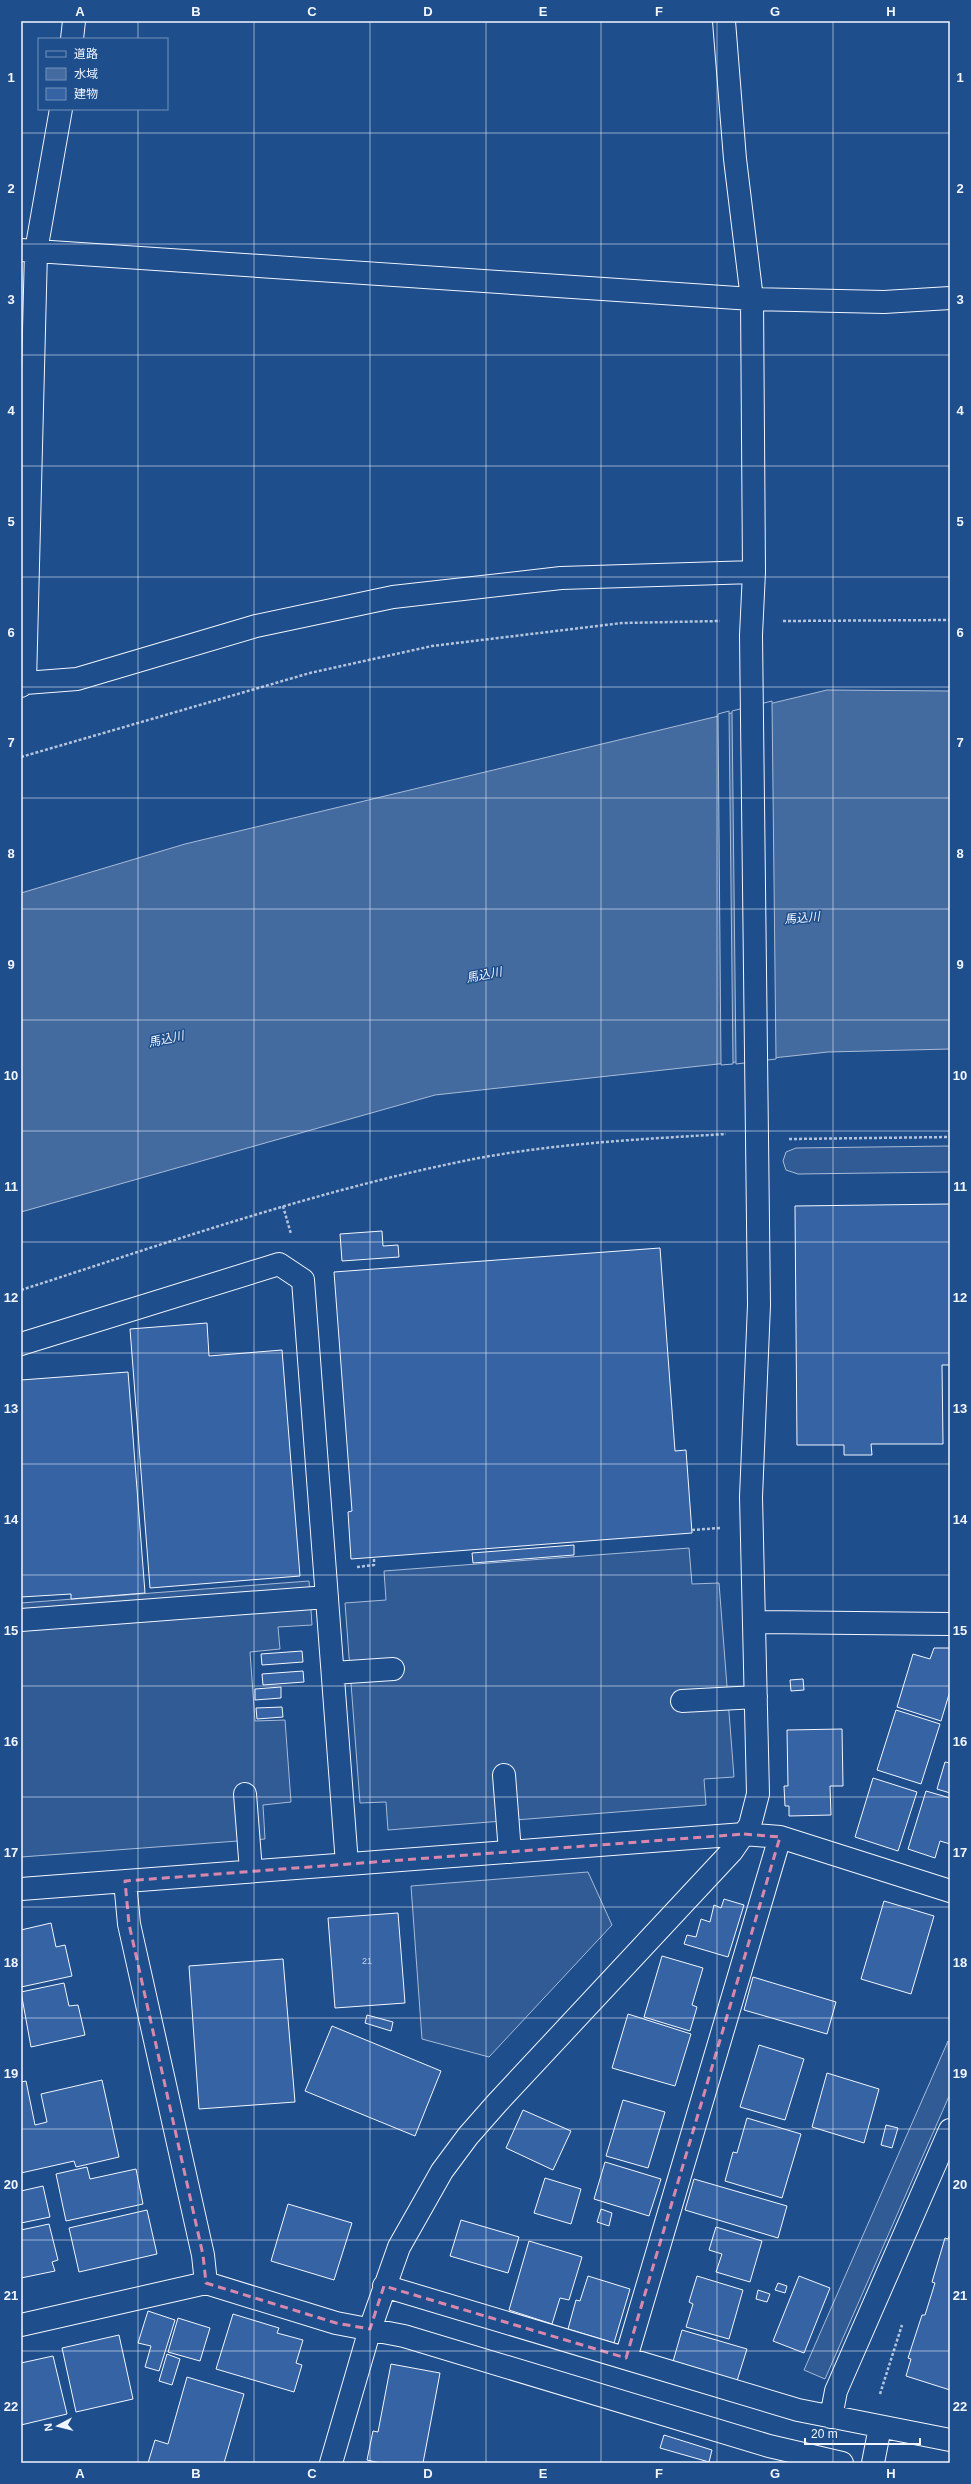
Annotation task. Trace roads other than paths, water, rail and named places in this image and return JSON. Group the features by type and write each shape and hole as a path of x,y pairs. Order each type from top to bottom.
{"street":[{"path":"72,38 74,21"},
{"path":"331,2463 384,2286 399,2247 442,2171 468,2136 732,1851 744,1834 755,1810 758,1794 751,1497 759,1305 752,628 754,572 752,299 735,159 724,21"},
{"path":"61,110 28,251 23,684 77,679 256,626 393,597 561,578 754,572"},
{"path":"28,251 752,299 884,302 950,298"},
{"path":"21,1344 279,1264 303,1280 347,1864"},
{"path":"21,1620 327,1597"},
{"path":"754,1622 950,1624"},
{"path":"333,1674 393,1669"},
{"path":"682,1701 756,1697"},
{"path":"504,1775 510,1852"},
{"path":"245,1794 251,1871"},
{"path":"21,1889 744,1834 780,1837 950,1891"},
{"path":"626,2358 780,1837"},
{"path":"125,1881 128,1924 203,2255 206,2283"},
{"path":"831,2417 836,2391 950,2130"},
{"path":"21,2325 206,2283 336,2323 412,2339 769,2446 842,2463"},
{"path":"384,2286 798,2410 950,2440"},
{"path":"873,2463 880,2427"}],"water":[{"name":"馬込川","path":"827,690 950,691 950,1049 828,1052 435,1095 21,1212 21,893 185,844"}]}
